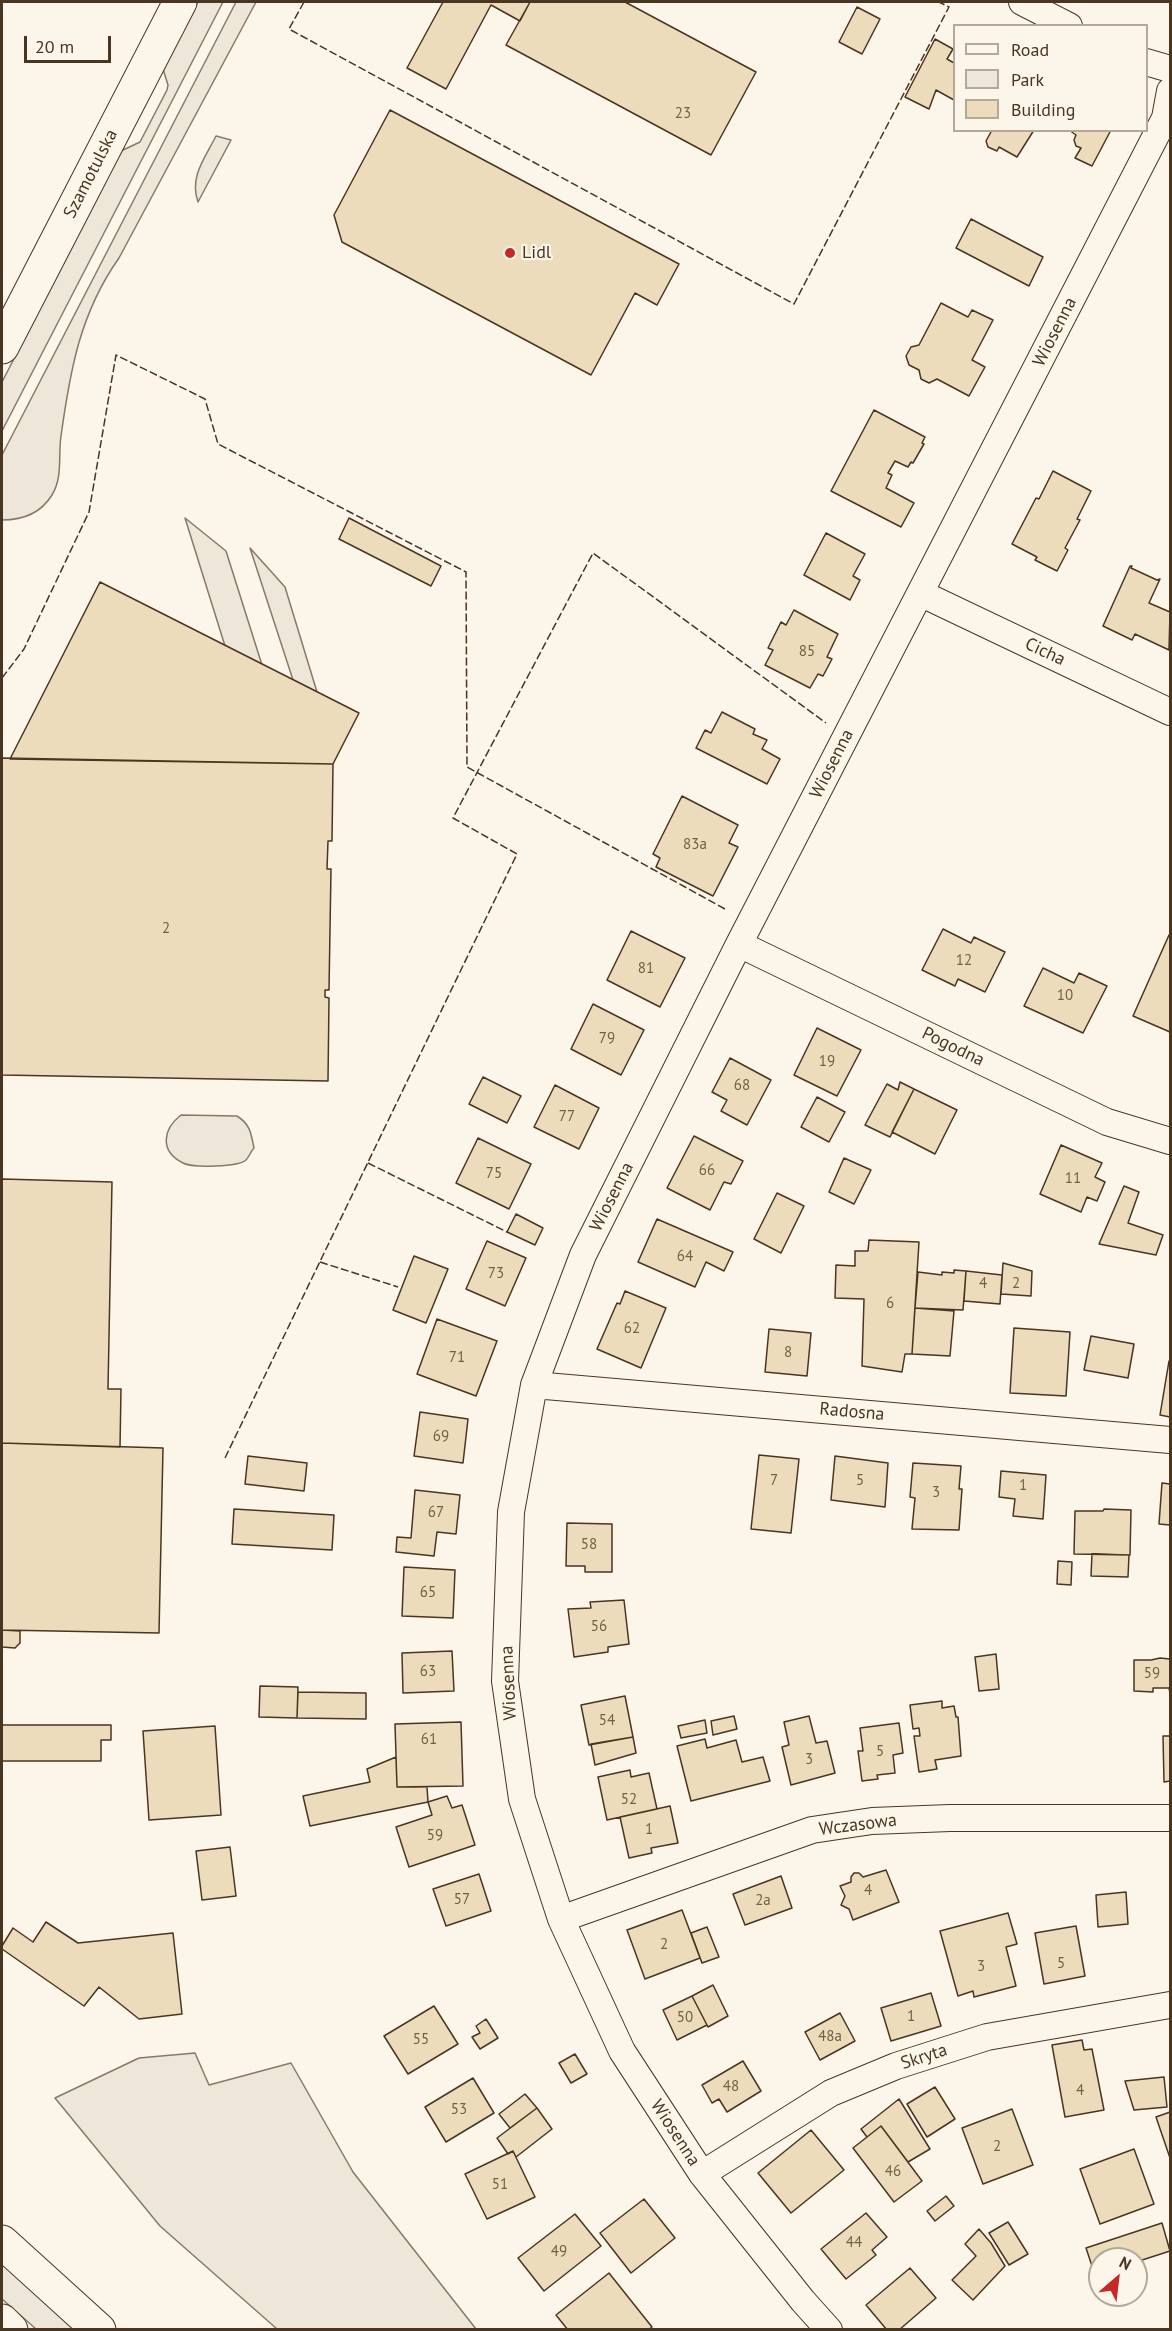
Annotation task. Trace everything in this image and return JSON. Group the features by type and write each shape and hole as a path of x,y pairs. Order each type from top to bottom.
{"street":[{"name":"Szamotulska","path":"2,346 180,2"},
{"path":"1022,2 1065,24"},
{"path":"1148,63 1170,69"},
{"name":"Wiosenna","path":"829,2330 803,2301 702,2174 622,2051 561,1919 522,1799 505,1681 511,1512 534,1385 583,1255 739,944 1165,118 1170,91"},
{"name":"Cicha","path":"920,593 1170,712"},
{"name":"Pogodna","path":"739,944 1107,1122 1170,1141"},
{"name":"Radosna","path":"534,1385 1170,1440"},
{"name":"Wczasowa","path":"561,1919 812,1830 883,1820 1170,1818"},
{"name":"Skryta","path":"702,2174 831,2093 896,2066 987,2037 1170,2005"},
{"path":"2,2242 99,2330"},
{"path":"2,2321 11,2330"}],"green space":[{"path":"198,2 223,2 2,431 2,382 121,151 140,142 167,90 168,85 163,69"},
{"path":"236,2 256,2 106,279 86,321 68,388 61,436 58,481 52,495 37,511 31,514 17,519 2,520 2,455"},
{"path":"216,136 231,140 198,202 195,184 197,176"},
{"path":"185,518 226,551 262,665 225,646"},
{"path":"250,548 285,587 317,692 293,680"},
{"path":"181,1115 237,1116 251,1133 254,1148 246,1160 234,1164 205,1166 183,1163 170,1152 166,1140 170,1127"},
{"path":"195,2053 209,2085 291,2063 353,2172 476,2329 277,2329 160,2226 55,2098 139,2058"},
{"path":"2,2264 76,2329 36,2329 2,2299"}],"building":[{"path":"443,2 530,2 520,21 491,5 446,89 407,68"},
{"path":"530,2 625,2 756,72 711,155 506,45"},
{"path":"857,7 880,19 862,54 839,42"},
{"path":"935,39 953,49 947,59 953,62 953,99 936,90 929,109 905,97"},
{"name":"Lidl","path":"390,110 679,264 657,305 635,293 591,375 342,242 334,215"},
{"path":"991,132 1033,132 1017,157 999,147 997,151 988,147 986,141"},
{"path":"1072,132 1110,132 1092,166 1075,158 1081,148 1076,146 1074,140 1076,135"},
{"path":"971,219 1043,257 1029,286 956,248"},
{"path":"941,303 968,317 972,310 993,320 972,360 985,367 969,396 937,379 929,383 921,379 919,370 909,365 906,356 911,347 919,345"},
{"path":"874,410 925,437 922,443 924,444 913,463 911,462 908,467 895,461 888,473 892,475 886,488 914,503 901,527 831,491"},
{"path":"1053,471 1091,491 1077,519 1080,520 1065,548 1068,550 1057,571 1035,560 1037,557 1012,544"},
{"path":"349,518 441,566 431,586 339,539"},
{"path":"826,533 865,554 853,576 860,580 850,600 804,575"},
{"path":"1130,566 1157,580 1160,579 1149,603 1170,612 1169,650 1135,634 1132,640 1103,626"},
{"path":"100,582 359,713 333,764 10,759"},
{"path":"794,610 838,634 827,657 832,659 823,676 818,674 810,688 765,665 773,650 768,648 781,622 786,625"},
{"path":"722,712 755,729 753,734 767,740 762,749 780,759 767,784 696,748 705,730 711,733"},
{"path":"2,758 333,764 332,841 328,841 327,869 331,869 329,990 325,990 325,997 329,998 328,1081 2,1075"},
{"path":"682,796 738,825 729,843 738,847 713,896 656,867 660,858 653,854"},
{"path":"943,929 971,943 974,937 1005,952 985,992 958,979 955,986 922,970"},
{"path":"631,931 685,958 660,1007 607,980"},
{"path":"1170,936 1170,1032 1133,1016"},
{"path":"1043,968 1074,983 1079,973 1107,986 1083,1033 1024,1006"},
{"path":"593,1004 644,1030 621,1075 571,1049"},
{"path":"817,1028 861,1050 837,1096 794,1075"},
{"path":"730,1058 771,1080 747,1125 721,1111 727,1100 712,1092"},
{"path":"483,1077 521,1096 507,1123 469,1104"},
{"path":"900,1082 914,1089 890,1137 865,1125 887,1084 898,1090"},
{"path":"555,1085 599,1108 579,1149 534,1127"},
{"path":"914,1089 957,1110 935,1154 892,1132"},
{"path":"817,1097 845,1112 829,1142 801,1127"},
{"path":"694,1136 743,1161 731,1184 724,1182 710,1210 667,1188"},
{"path":"478,1138 531,1164 509,1209 456,1183"},
{"path":"1061,1145 1102,1163 1095,1177 1105,1182 1097,1201 1087,1197 1081,1212 1040,1194"},
{"path":"844,1158 871,1170 854,1204 829,1192"},
{"path":"2,1179 112,1182 108,1389 121,1389 120,1447 2,1443"},
{"path":"1124,1186 1139,1192 1128,1223 1163,1235 1156,1255 1099,1244"},
{"path":"777,1193 804,1206 781,1253 754,1239"},
{"path":"516,1214 543,1228 535,1245 507,1232"},
{"path":"657,1219 733,1252 724,1271 706,1262 695,1287 638,1262"},
{"path":"869,1240 919,1242 912,1354 905,1354 902,1372 862,1366 864,1299 835,1298 836,1265 855,1266 855,1251 868,1251"},
{"path":"487,1241 526,1258 505,1306 466,1289"},
{"path":"414,1256 448,1269 426,1323 393,1310"},
{"path":"1003,1263 1032,1271 1031,1296 1001,1294"},
{"path":"954,1270 966,1271 963,1310 915,1308 918,1272 942,1275 942,1272 954,1273"},
{"path":"966,1271 1002,1275 1000,1304 964,1301"},
{"path":"625,1291 666,1308 641,1368 597,1349 617,1303 620,1304"},
{"path":"915,1308 954,1311 950,1356 912,1354"},
{"path":"437,1319 497,1341 476,1396 417,1374"},
{"path":"1014,1328 1070,1332 1066,1396 1010,1393"},
{"path":"769,1329 811,1333 807,1376 765,1372"},
{"path":"1091,1336 1134,1344 1128,1378 1084,1370"},
{"path":"1170,1361 1170,1417 1160,1415"},
{"path":"420,1412 468,1419 463,1463 414,1456"},
{"path":"2,1443 163,1448 159,1633 2,1630"},
{"path":"759,1455 799,1459 791,1533 751,1529"},
{"path":"248,1456 307,1463 304,1491 245,1484"},
{"path":"835,1456 888,1463 885,1507 831,1500"},
{"path":"913,1463 961,1466 959,1530 912,1529 915,1498 910,1497"},
{"path":"1001,1471 1046,1475 1043,1519 1013,1516 1015,1499 999,1497"},
{"path":"1162,1483 1170,1484 1170,1525 1159,1524"},
{"path":"415,1490 460,1495 456,1534 437,1532 434,1556 396,1552 397,1537 411,1538"},
{"path":"234,1509 334,1515 332,1550 232,1544"},
{"path":"1104,1509 1131,1510 1130,1555 1074,1554 1075,1511 1103,1511"},
{"path":"567,1523 612,1524 612,1572 585,1572 585,1566 566,1566"},
{"path":"1092,1554 1129,1555 1128,1577 1091,1576"},
{"path":"1058,1561 1072,1562 1071,1585 1057,1584"},
{"path":"404,1567 455,1570 453,1618 402,1616"},
{"path":"624,1600 629,1644 608,1647 608,1652 574,1657 568,1609 591,1608 590,1602"},
{"path":"2,1630 20,1631 20,1643 15,1648 2,1647"},
{"path":"452,1651 454,1691 403,1693 402,1653"},
{"path":"996,1654 999,1689 979,1691 975,1657"},
{"path":"1170,1659 1170,1693 1169,1688 1153,1688 1153,1692 1134,1691 1134,1660"},
{"path":"260,1686 298,1687 297,1718 259,1717"},
{"path":"298,1692 366,1693 366,1719 297,1718"},
{"path":"625,1696 633,1737 589,1745 581,1705"},
{"path":"942,1701 942,1708 954,1706 956,1717 958,1717 961,1756 935,1760 937,1769 919,1772 914,1736 920,1736 919,1728 913,1729 910,1705"},
{"path":"734,1716 737,1729 713,1735 711,1721"},
{"path":"809,1716 816,1743 827,1741 835,1773 791,1785 782,1747 789,1745 784,1722"},
{"path":"705,1720 707,1733 681,1738 678,1726"},
{"path":"461,1722 463,1786 397,1787 395,1724"},
{"path":"899,1723 903,1753 893,1755 895,1773 877,1775 878,1779 862,1781 858,1751 863,1751 860,1728"},
{"path":"2,1725 111,1725 111,1740 101,1740 101,1761 2,1761"},
{"path":"215,1726 221,1815 149,1820 143,1731"},
{"path":"1163,1736 1170,1736 1170,1781 1164,1782"},
{"path":"633,1737 636,1753 595,1765 591,1744"},
{"path":"705,1739 707,1748 736,1740 742,1762 763,1757 770,1781 691,1801 677,1746"},
{"path":"396,1757 397,1787 427,1787 428,1802 310,1826 303,1796 370,1782 367,1769"},
{"path":"630,1770 631,1777 649,1773 657,1809 607,1820 598,1777"},
{"path":"447,1796 452,1808 462,1805 475,1845 409,1867 396,1827 432,1815 428,1802"},
{"path":"670,1806 678,1843 651,1848 652,1853 629,1858 620,1817"},
{"path":"230,1847 236,1896 202,1900 196,1851"},
{"path":"886,1870 899,1902 853,1920 849,1909 841,1905 845,1896 840,1886 851,1882 854,1873 859,1873 863,1877"},
{"path":"479,1874 491,1911 446,1926 433,1889"},
{"path":"781,1876 792,1908 745,1925 733,1894"},
{"path":"1126,1892 1128,1924 1098,1927 1096,1895"},
{"path":"682,1910 700,1958 645,1979 627,1930"},
{"path":"1008,1913 1017,1944 1006,1947 1016,1986 974,1997 973,1991 958,1996 940,1931"},
{"path":"46,1922 78,1943 173,1933 182,2014 139,2019 99,1987 84,2006 2,1949 13,1928 33,1942"},
{"path":"1076,1926 1085,1976 1044,1984 1035,1933"},
{"path":"707,1927 719,1957 702,1963 691,1933"},
{"path":"713,1985 728,2016 708,2027 692,1996"},
{"path":"931,1993 941,2026 891,2041 881,2008"},
{"path":"692,1996 707,2025 677,2040 663,2010"},
{"path":"434,2006 458,2044 408,2074 384,2036"},
{"path":"840,2013 855,2041 820,2060 805,2032"},
{"path":"486,2019 498,2038 480,2049 472,2037 480,2033 476,2026"},
{"path":"1082,2040 1084,2050 1092,2049 1104,2110 1065,2117 1052,2045"},
{"path":"575,2054 587,2074 571,2083 559,2063"},
{"path":"743,2061 761,2091 727,2112 719,2099 712,2103 702,2085"},
{"path":"1164,2077 1167,2107 1134,2110 1125,2081"},
{"path":"473,2078 494,2113 446,2142 425,2107"},
{"path":"935,2087 955,2119 927,2137 907,2104"},
{"path":"525,2094 537,2108 510,2128 499,2114"},
{"path":"899,2099 930,2149 908,2162 881,2126 867,2137 861,2129"},
{"path":"537,2108 552,2129 516,2157 513,2151 508,2154 497,2138"},
{"path":"1012,2109 1033,2165 983,2184 962,2128"},
{"path":"1170,2112 1170,2158 1156,2117"},
{"path":"881,2126 922,2181 894,2202 853,2148"},
{"path":"811,2130 844,2170 791,2213 758,2173"},
{"path":"1134,2149 1154,2204 1100,2224 1080,2169"},
{"path":"513,2151 535,2197 487,2219 465,2174"},
{"path":"946,2196 954,2206 935,2221 927,2211"},
{"path":"644,2199 675,2238 631,2273 600,2233"},
{"path":"866,2213 887,2237 872,2250 876,2255 846,2279 821,2249"},
{"path":"575,2214 601,2246 544,2291 518,2258"},
{"path":"1008,2222 1028,2254 1009,2265 989,2233"},
{"path":"1162,2223 1170,2251 1148,2258 1148,2247 1089,2247"},
{"path":"979,2229 1005,2266 973,2300 952,2280 976,2256 965,2244"},
{"path":"910,2268 936,2298 899,2330 887,2330 866,2305"},
{"path":"609,2273 652,2327 648,2330 568,2330 556,2315"}],"fence":[{"path":"304,2 289,29 794,304 949,7 939,2"},
{"path":"2,678 24,649 89,512 116,355 205,399 218,444 466,572 467,767 725,909"},
{"path":"225,1458 517,854 453,818 593,553 826,723"},
{"path":"368,1163 507,1232"},
{"path":"320,1262 398,1287"}],"place":[{"name":"Lidl","path":"510,253"}]}
